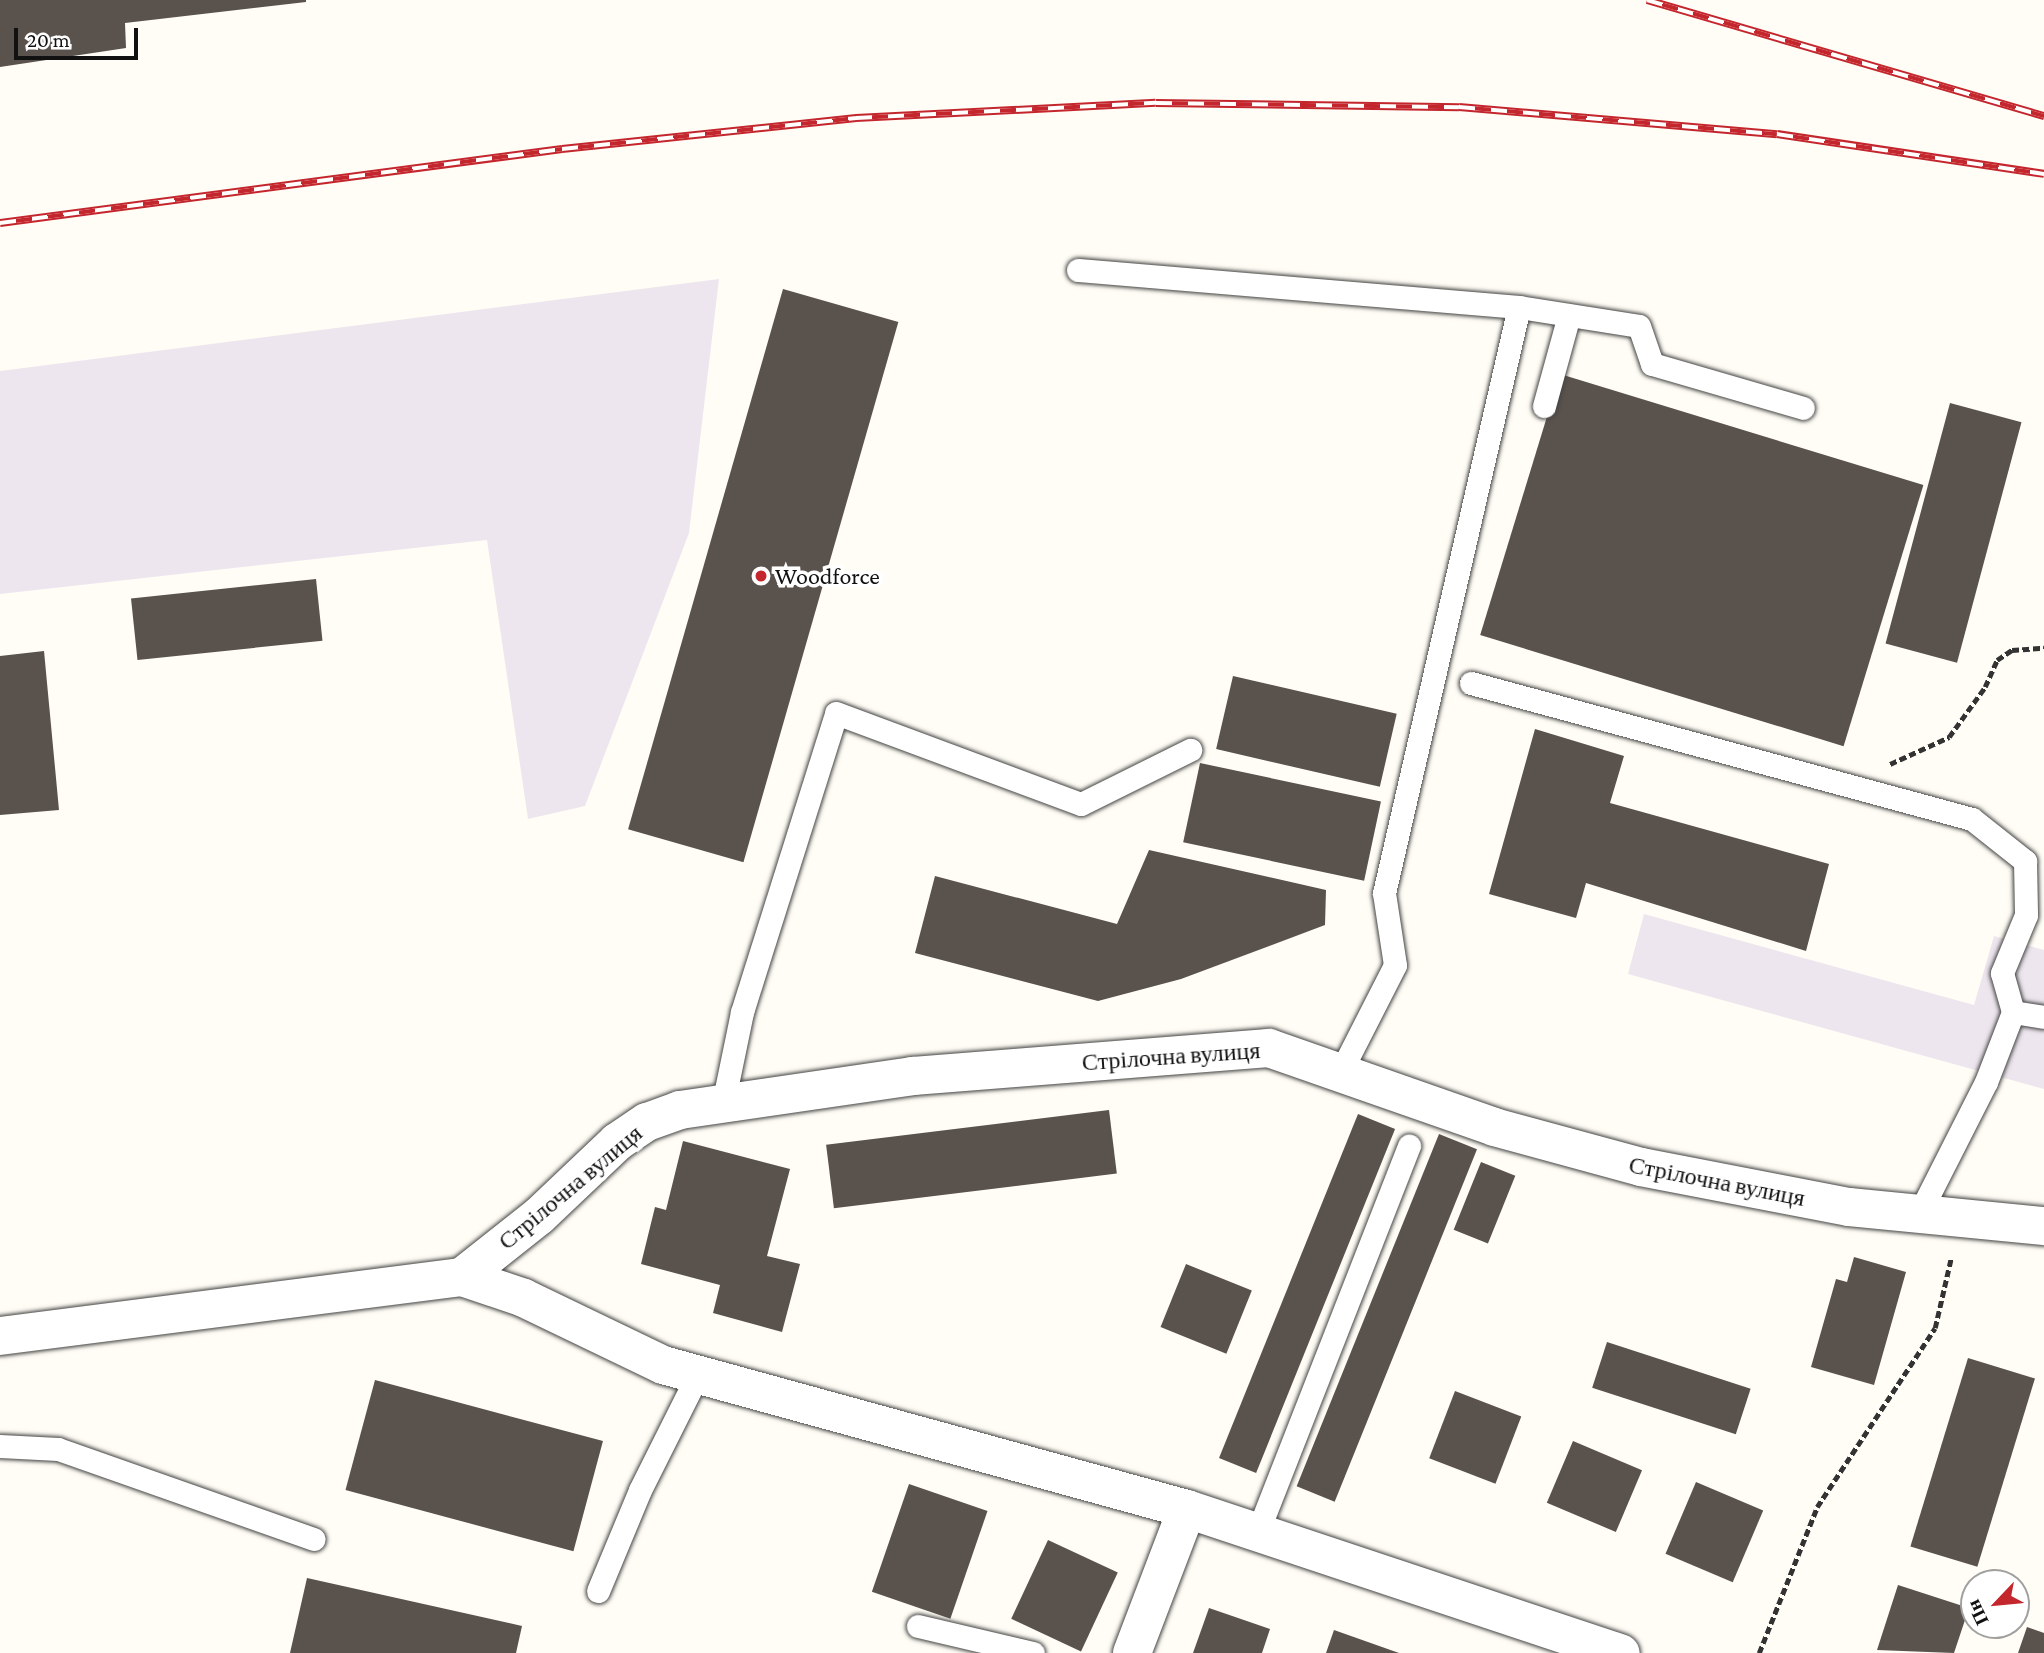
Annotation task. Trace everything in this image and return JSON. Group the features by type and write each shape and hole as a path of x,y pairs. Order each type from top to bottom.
{"street":[{"name":"Стрілочна вулиця","path":"461,1277 539,1216 617,1142 647,1122 680,1110 913,1076 1269,1048 1494,1127 1641,1167 1849,1207 2044,1226"},
{"name":"Стрілочна вулиця","path":"0,1336 461,1277 524,1298 663,1365 1187,1509 1621,1653"},
{"path":"1132,1653 1187,1509"}],"lane":[{"path":"1078,270 1519,307 1639,326 1652,365 1803,408"},
{"path":"1340,1073 1395,965 1384,893 1519,307"},
{"path":"1544,406 1569,315"},
{"path":"1471,683 1972,819 2025,861 2026,915 2002,973 2013,1012 1986,1082 1919,1214"},
{"path":"723,1104 742,1012 836,713 1081,804 1189,750"},
{"path":"2013,1012 2044,1017"},
{"path":"1258,1531 1409,1146"},
{"path":"598,1591 640,1490 698,1374"},
{"path":"0,1446 58,1449 314,1539"},
{"path":"918,1626 1033,1653"}],"path":[{"path":"1880,794 1885,769 1894,760 1949,737 1985,687 1997,660 2012,650 2044,648"},
{"path":"1759,1653 1817,1507 1935,1328 1960,1218"}],"shaded area":[{"path":"719,279 689,533 585,806 528,819 487,540 0,594 0,371"},
{"path":"1644,914 1974,1005 1994,936 2044,950 2044,1089 1628,974"}],"building":[{"path":"0,0 306,2 125,23 126,48 0,67"},
{"name":"Woodforce","path":"783,289 898,322 743,862 628,829"},
{"path":"1560,374 1923,485 1844,746 1480,635"},
{"path":"1950,403 2021,422 1957,663 1886,644"},
{"path":"316,579 322,641 137,660 131,598"},
{"path":"44,651 59,810 0,815 0,656"},
{"path":"1233,676 1397,714 1380,787 1216,749"},
{"path":"1535,729 1624,756 1610,803 1829,864 1806,951 1586,883 1576,918 1489,894"},
{"path":"1200,763 1381,801 1364,881 1183,842"},
{"path":"1149,850 1326,890 1325,925 1181,979 1098,1001 915,953 935,876 1117,924"},
{"path":"1109,1110 1117,1174 834,1208 826,1145"},
{"path":"1358,1114 1395,1129 1256,1473 1219,1458"},
{"path":"1439,1134 1477,1149 1335,1502 1297,1486"},
{"path":"683,1141 790,1169 767,1256 800,1264 782,1332 713,1313 720,1285 641,1264 655,1207 666,1210"},
{"path":"1481,1162 1515,1176 1488,1244 1454,1230"},
{"path":"1854,1257 1906,1272 1874,1385 1811,1367 1836,1279 1847,1282"},
{"path":"1186,1264 1252,1291 1226,1354 1161,1327"},
{"path":"1607,1342 1751,1389 1736,1434 1592,1388"},
{"path":"1968,1358 2035,1378 1977,1567 1910,1546"},
{"path":"375,1380 603,1441 573,1551 345,1490"},
{"path":"1455,1391 1521,1416 1495,1484 1429,1458"},
{"path":"1573,1441 1642,1470 1616,1532 1547,1503"},
{"path":"1696,1482 1763,1511 1733,1582 1666,1554"},
{"path":"909,1484 987,1511 950,1619 872,1592"},
{"path":"1048,1540 1118,1573 1081,1651 1011,1619"},
{"path":"307,1578 522,1626 516,1653 290,1653"},
{"path":"1898,1585 1960,1605 1960,1635 1954,1653 1877,1650"},
{"path":"1209,1608 1270,1629 1262,1653 1193,1653"},
{"path":"2030,1628 2044,1633 2044,1653 2018,1653 2023,1639 2030,1639"},
{"path":"1334,1630 1399,1653 1326,1653"}],"railway":[{"path":"1647,0 2044,116"},
{"path":"0,223 562,149 856,118 1156,103 1459,107 1777,134 2044,174"}],"place":[{"name":"Woodforce","path":"761,576"}]}
